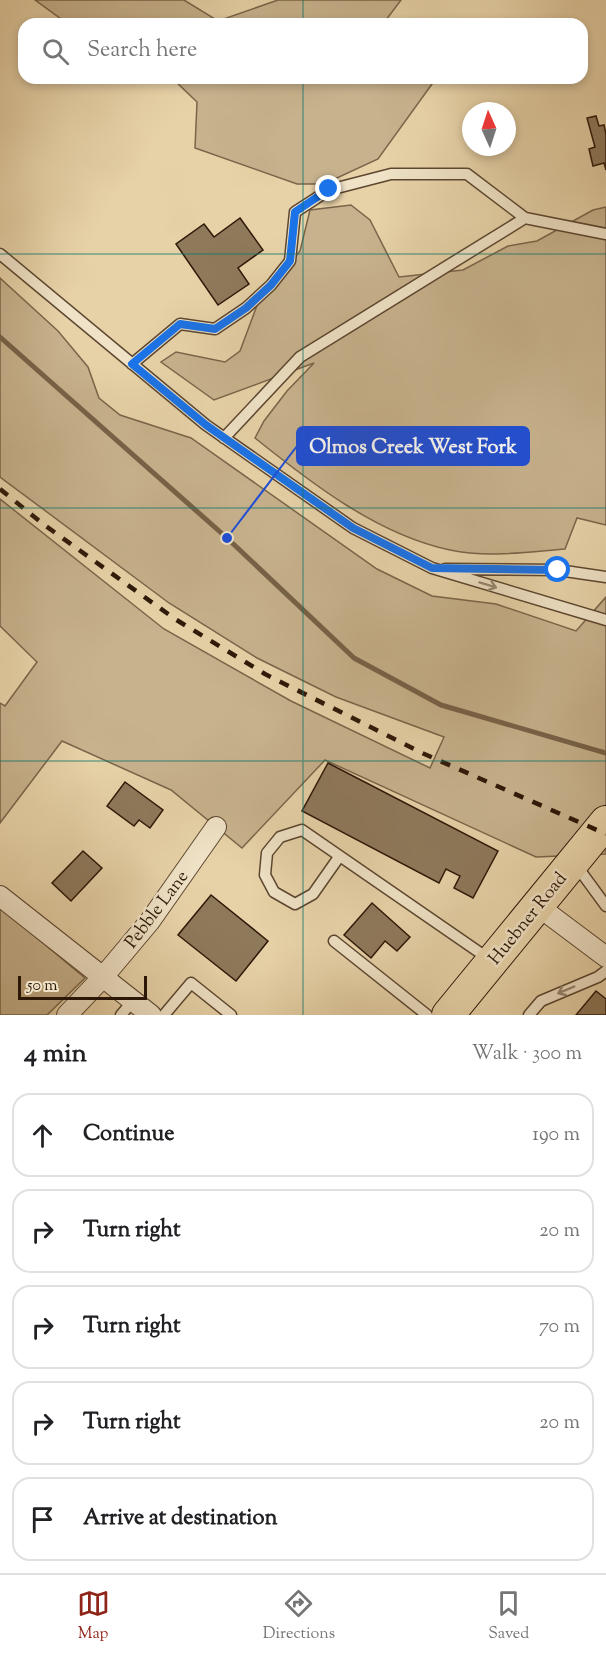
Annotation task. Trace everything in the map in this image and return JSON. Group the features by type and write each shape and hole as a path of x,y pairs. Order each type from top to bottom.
{"main road":[{"name":"Huebner Road","path":"448,1015 606,822"}],"street":[{"name":"Pebble Lane","path":"67,1015 103,977 150,921 216,827"},
{"path":"0,896 103,977 127,1008 151,1015"},
{"path":"538,906 606,957"}],"lane":[{"path":"132,364 180,324 215,329 246,308 271,285 290,261 295,212 329,189 391,174 467,174 525,218 606,234"},
{"path":"224,438 300,357 525,218"},
{"path":"0,254 206,425 353,528 432,568 606,620"},
{"path":"432,568 558,570 606,577"},
{"path":"339,857 313,894 295,904 274,892 265,875 267,853 280,837 302,830 492,961"},
{"path":"574,861 606,906"},
{"path":"334,941 428,1015"},
{"path":"529,1015 541,1001 598,977 606,970"},
{"path":"164,1015 191,983 231,1015"}],"shaded area":[{"path":"35,0 184,0 213,18 60,18"},
{"path":"278,0 401,0 388,18 227,18"},
{"path":"178,84 432,84 378,159 324,184 297,184 195,148 197,102"},
{"path":"351,205 370,220 399,277 463,270 508,246 537,241 593,210 606,207 606,525 577,518 565,549 478,554 423,543 371,520 346,505 255,438 264,421 287,391 314,363 214,400 161,362 176,352 225,362 240,351 259,300 300,251 310,210"},
{"path":"0,278 58,331 88,367 99,398 120,415 191,438 377,569 432,596 496,604 576,631 606,597 606,854 536,857 325,760 242,848 171,790 62,741 0,823 0,703 5,706 37,662 0,626 0,499 164,629 291,701 430,768 444,737 336,697 257,658 169,603 0,477"},
{"path":"0,907 85,978 47,1015 0,1015"}],"building":[{"path":"596,116 599,126 604,125 606,134 606,170 604,163 593,166 589,149 595,147 587,118"},
{"path":"240,218 263,250 238,268 249,284 218,305 176,244 204,224 214,237"},
{"path":"328,763 498,851 473,898 454,888 460,876 446,869 439,883 302,811"},
{"path":"125,782 163,810 150,828 139,820 134,826 107,806"},
{"path":"83,851 102,868 71,901 52,883"},
{"path":"211,895 268,941 236,981 178,935"},
{"path":"372,903 410,937 397,951 385,941 371,958 344,935"},
{"path":"596,991 606,999 606,1015 576,1015"}],"waterway":[{"path":"0,337 227,538 354,658 441,705 606,753"}],"railway":[{"path":"0,489 43,524 175,619 265,674 422,753 606,834"}],"place":[{"name":"Olmos Creek West Fork","path":"227,538"}],"route":[{"path":"329,189 295,212 290,261 271,285 246,308 215,329 180,324 132,364 206,425 353,528 432,568 558,570"}]}
